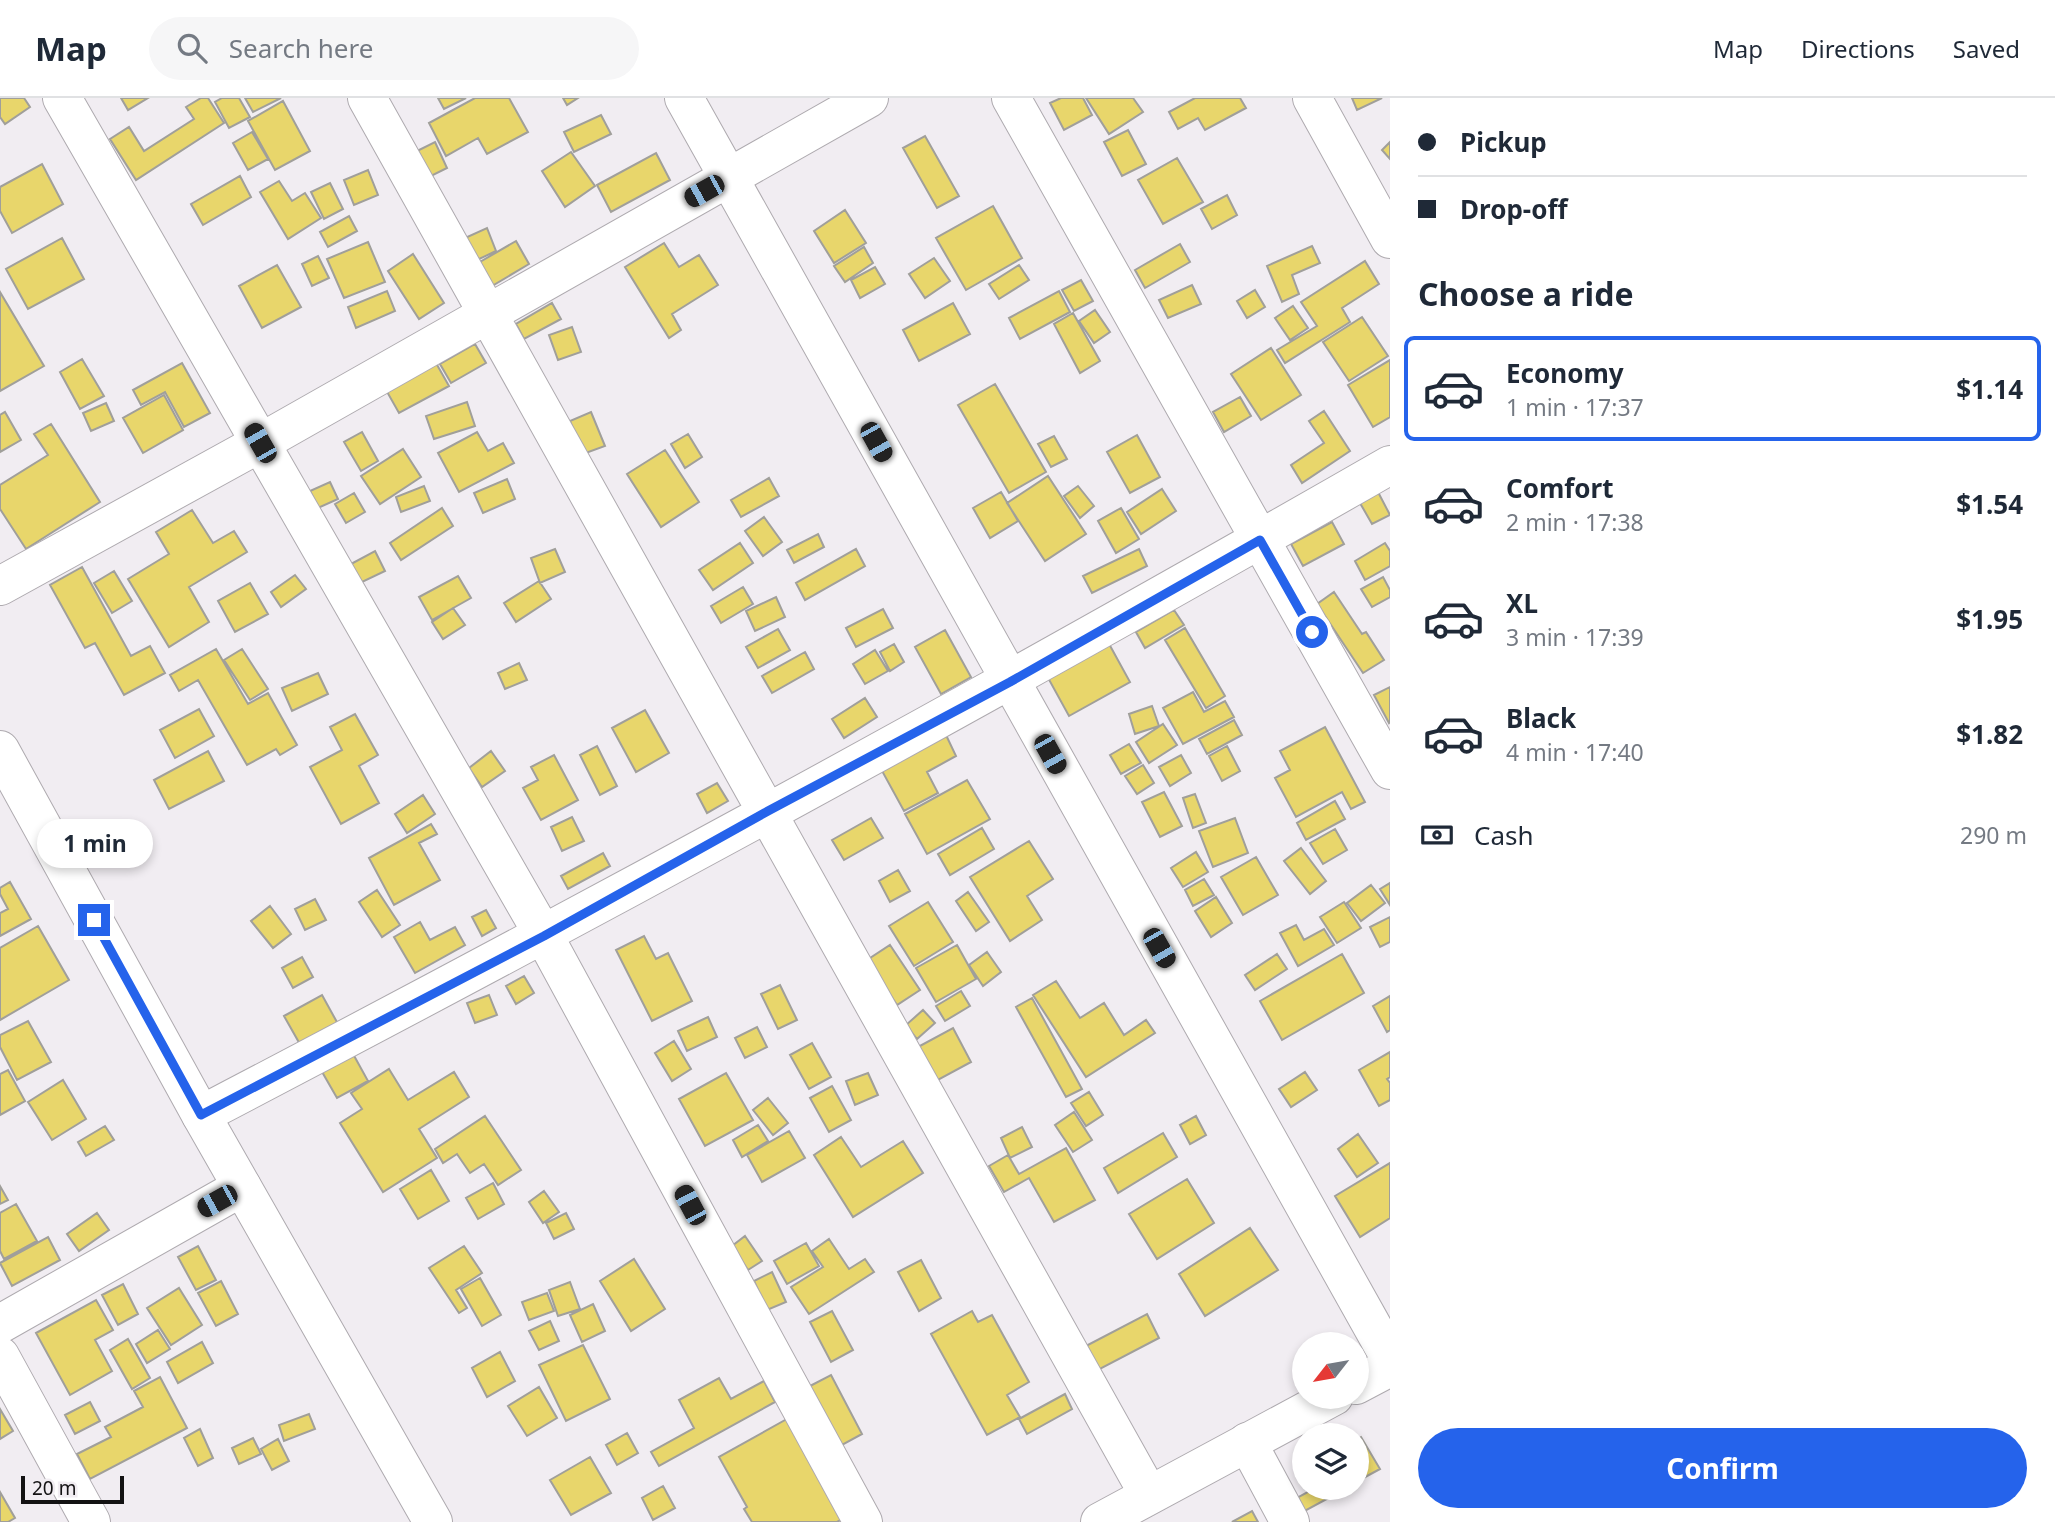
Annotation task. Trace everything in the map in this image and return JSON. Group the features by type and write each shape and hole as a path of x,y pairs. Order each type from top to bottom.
{"street":[{"path":"62,98 544,936 863,1522"},
{"path":"367,98 1149,1495"},
{"path":"684,98 1390,1358"},
{"path":"0,586 260,443 869,98"},
{"path":"1011,98 1390,770"},
{"path":"1312,98 1390,239"},
{"path":"201,1115 544,936 768,811 1010,682 1390,465"},
{"path":"0,750 201,1115 433,1522"},
{"path":"0,1324 242,1187"},
{"path":"0,1356 91,1522"},
{"path":"1369,1378 1390,1367"},
{"path":"1100,1522 1310,1409"},
{"path":"1247,1443 1290,1522"}],"building":[{"path":"0,98 24,98 30,107 5,124 0,117"},
{"path":"121,98 148,98 128,110"},
{"path":"201,98 208,98 224,123 136,180 110,139 129,127 144,151 194,119 186,107"},
{"path":"222,98 239,98 250,117 229,128 215,102"},
{"path":"245,98 281,98 253,112"},
{"path":"438,98 466,98 444,109"},
{"path":"475,98 509,98 528,132 487,154 478,138 446,156 429,123"},
{"path":"563,98 578,98 567,105"},
{"path":"1061,98 1083,98 1092,115 1064,130 1050,103"},
{"path":"1086,98 1133,98 1143,112 1109,134"},
{"path":"1195,98 1240,98 1246,108 1205,130 1198,118 1178,129 1169,112"},
{"path":"1352,98 1382,98 1357,110"},
{"path":"283,101 310,151 275,170 248,121"},
{"path":"601,115 611,134 574,152 564,132"},
{"path":"1128,130 1146,164 1122,176 1104,142"},
{"path":"252,132 268,159 248,170 233,143"},
{"path":"925,136 959,196 937,208 903,148"},
{"path":"435,142 447,168 429,177 417,151"},
{"path":"1390,142 1390,159 1382,150"},
{"path":"571,152 595,186 565,207 542,171"},
{"path":"656,153 670,180 611,212 597,185"},
{"path":"1177,158 1203,202 1163,224 1138,180"},
{"path":"42,164 63,204 12,233 0,211 0,187"},
{"path":"368,170 378,195 354,205 344,180"},
{"path":"240,176 251,197 203,225 191,204"},
{"path":"279,181 292,201 305,193 321,218 288,239 260,192"},
{"path":"330,183 343,209 324,219 311,192"},
{"path":"1227,195 1237,215 1212,229 1201,209"},
{"path":"993,206 1022,258 966,290 936,238"},
{"path":"845,210 866,243 834,263 814,231"},
{"path":"349,216 357,231 328,247 320,232"},
{"path":"487,228 496,251 475,261 465,238"},
{"path":"62,238 84,279 28,309 6,269"},
{"path":"516,241 529,264 487,289 473,266"},
{"path":"368,242 385,282 344,298 327,259"},
{"path":"664,243 679,267 699,255 718,285 672,314 681,330 669,338 625,267"},
{"path":"1180,244 1190,262 1145,288 1135,270"},
{"path":"1312,246 1320,263 1292,275 1299,294 1282,302 1267,266"},
{"path":"864,247 873,263 845,282 834,266"},
{"path":"413,254 444,303 419,319 388,271"},
{"path":"318,256 329,278 312,286 302,264"},
{"path":"934,258 950,281 925,298 909,274"},
{"path":"1365,261 1379,284 1342,308 1350,322 1285,363 1277,350 1317,326 1301,302"},
{"path":"277,265 301,307 262,328 239,286"},
{"path":"1019,265 1029,280 999,299 989,284"},
{"path":"875,267 885,284 860,298 851,280"},
{"path":"1081,280 1093,301 1074,311 1062,290"},
{"path":"1192,285 1201,304 1168,318 1159,300"},
{"path":"1255,290 1265,307 1247,318 1237,301"},
{"path":"387,291 395,311 356,328 348,307"},
{"path":"1059,291 1070,312 1020,339 1009,318"},
{"path":"0,292 44,366 0,391"},
{"path":"552,303 561,319 524,339 516,324"},
{"path":"953,303 970,334 919,361 903,330"},
{"path":"1293,306 1308,328 1290,340 1275,318"},
{"path":"1095,310 1110,332 1094,343 1079,321"},
{"path":"1073,313 1100,361 1080,373 1054,324"},
{"path":"1362,317 1388,356 1349,381 1323,342"},
{"path":"572,327 581,352 558,360 549,335"},
{"path":"475,344 486,363 451,383 440,364"},
{"path":"1271,348 1301,395 1261,420 1231,374"},
{"path":"82,359 104,396 80,409 60,372"},
{"path":"1390,360 1390,417 1373,427 1348,385"},
{"path":"182,363 210,413 184,427 165,392 141,405 133,390"},
{"path":"436,363 449,386 399,413 386,390"},
{"path":"995,384 1046,472 1009,493 958,405"},
{"path":"164,395 183,430 143,453 123,418"},
{"path":"1240,397 1251,416 1224,432 1213,412"},
{"path":"467,402 475,426 434,439 426,416"},
{"path":"106,403 114,421 91,431 83,413"},
{"path":"1324,411 1350,451 1302,483 1291,465 1324,443 1309,421"},
{"path":"5,412 21,440 0,452 0,415"},
{"path":"591,412 605,446 583,454 570,421"},
{"path":"51,424 100,502 26,549 0,509 0,485 48,455 34,434"},
{"path":"362,432 378,461 361,471 344,442"},
{"path":"477,432 488,451 503,443 514,463 459,492 438,453"},
{"path":"688,434 702,457 685,468 671,444"},
{"path":"1137,435 1160,477 1130,493 1107,452"},
{"path":"1054,436 1067,459 1051,467 1038,444"},
{"path":"403,449 421,477 380,504 361,476"},
{"path":"665,450 699,502 661,527 627,474"},
{"path":"1048,476 1086,534 1045,561 1007,503"},
{"path":"769,478 779,496 741,517 731,500"},
{"path":"507,479 515,499 483,513 474,493"},
{"path":"330,482 338,499 318,508 310,491"},
{"path":"424,486 430,501 401,512 396,497"},
{"path":"1078,486 1094,506 1080,518 1064,496"},
{"path":"1162,489 1176,511 1141,534 1127,512"},
{"path":"1001,492 1018,521 990,538 973,508"},
{"path":"1378,492 1390,515 1372,524 1360,503"},
{"path":"354,493 365,512 346,523 335,504"},
{"path":"442,508 453,526 401,560 390,543"},
{"path":"1121,508 1139,539 1116,553 1098,521"},
{"path":"192,510 213,543 234,531 247,552 189,587 209,622 169,647 128,579 169,554 156,532"},
{"path":"764,517 782,542 763,556 745,531"},
{"path":"1332,522 1344,544 1303,566 1291,544"},
{"path":"818,534 824,547 794,563 787,550"},
{"path":"740,543 753,563 713,590 699,570"},
{"path":"1385,543 1390,551 1390,566 1365,580 1355,561"},
{"path":"555,549 565,572 540,583 531,558"},
{"path":"856,549 865,566 805,600 796,583"},
{"path":"1139,549 1147,566 1092,593 1083,576"},
{"path":"375,551 385,571 360,583 351,564"},
{"path":"82,567 131,656 150,646 165,673 124,695 95,643 85,648 50,585"},
{"path":"114,571 132,601 112,613 94,583"},
{"path":"295,575 306,589 281,607 271,592"},
{"path":"458,576 471,598 432,620 419,597"},
{"path":"1383,577 1390,590 1390,597 1372,607 1361,589"},
{"path":"539,581 551,599 516,622 504,603"},
{"path":"250,583 268,614 235,632 218,601"},
{"path":"743,587 753,604 721,623 711,606"},
{"path":"1334,592 1362,634 1366,632 1384,660 1363,673 1317,604"},
{"path":"776,597 785,617 755,631 746,611"},
{"path":"453,608 465,625 443,639 432,622"},
{"path":"883,609 893,628 856,647 846,628"},
{"path":"1174,610 1184,625 1145,648 1136,632"},
{"path":"1185,628 1225,696 1206,708 1165,640"},
{"path":"778,629 790,650 758,668 746,647"},
{"path":"945,630 971,677 941,694 915,647"},
{"path":"1108,642 1130,682 1069,716 1047,676"},
{"path":"894,644 904,662 890,671 880,652"},
{"path":"216,649 248,704 268,693 297,745 280,755 276,749 247,765 198,680 179,691 170,675"},
{"path":"242,649 268,689 250,700 224,660"},
{"path":"875,650 888,671 865,684 853,664"},
{"path":"805,652 814,669 772,693 762,676"},
{"path":"519,663 527,680 505,689 498,673"},
{"path":"318,673 328,694 292,711 282,688"},
{"path":"1390,687 1390,722 1389,723 1374,695"},
{"path":"1193,692 1204,712 1225,701 1234,717 1183,744 1163,708"},
{"path":"865,698 877,717 844,738 832,719"},
{"path":"1152,706 1159,726 1135,734 1129,714"},
{"path":"199,709 214,736 175,758 160,730"},
{"path":"645,710 669,753 636,772 612,728"},
{"path":"355,714 378,755 359,766 379,803 341,824 310,767 342,750 330,727"},
{"path":"1234,720 1242,735 1207,754 1199,739"},
{"path":"1163,724 1177,745 1149,763 1136,742"},
{"path":"1325,727 1365,802 1351,809 1342,792 1296,817 1275,778 1290,770 1280,751"},
{"path":"946,735 956,756 927,772 938,793 904,811 881,769"},
{"path":"1129,744 1141,763 1121,774 1110,755"},
{"path":"597,746 617,786 600,795 580,755"},
{"path":"1227,746 1240,771 1222,781 1209,756"},
{"path":"208,751 224,781 169,809 154,780"},
{"path":"491,751 505,771 482,787 469,768"},
{"path":"554,755 578,800 541,820 523,788 538,780 531,767"},
{"path":"1181,755 1191,773 1170,786 1159,767"},
{"path":"1143,765 1154,783 1137,794 1125,776"},
{"path":"967,780 990,819 927,854 905,814"},
{"path":"717,783 728,801 707,813 697,794"},
{"path":"1164,792 1182,826 1160,837 1142,802"},
{"path":"1195,794 1206,823 1193,828 1183,798"},
{"path":"423,795 435,814 407,833 395,814"},
{"path":"1335,801 1345,819 1306,840 1297,823"},
{"path":"572,817 584,841 562,851 551,827"},
{"path":"871,818 883,838 844,860 832,840"},
{"path":"1235,818 1248,853 1213,867 1199,831"},
{"path":"431,824 437,834 419,843 440,880 394,905 369,858"},
{"path":"982,828 994,849 950,875 938,854"},
{"path":"1335,829 1347,850 1323,864 1310,843"},
{"path":"1029,841 1053,879 1027,896 1042,920 1010,941 970,877"},
{"path":"1301,848 1326,881 1310,894 1284,861"},
{"path":"1196,852 1208,872 1183,887 1171,868"},
{"path":"603,853 610,866 568,889 561,876"},
{"path":"1256,857 1278,895 1243,915 1221,877"},
{"path":"898,870 910,891 890,902 879,881"},
{"path":"1204,879 1214,895 1193,906 1185,890"},
{"path":"10,882 31,919 0,936 0,913 8,909 0,894 0,888"},
{"path":"1390,883 1390,905 1380,889"},
{"path":"1371,885 1385,903 1361,921 1347,903"},
{"path":"377,890 400,925 382,937 359,902"},
{"path":"968,892 989,922 976,931 956,901"},
{"path":"1216,897 1232,923 1211,937 1195,911"},
{"path":"315,899 326,920 305,930 295,909"},
{"path":"928,902 953,942 914,966 889,926"},
{"path":"1344,902 1361,928 1337,943 1320,917"},
{"path":"270,906 291,934 273,948 251,921"},
{"path":"486,910 496,928 482,936 472,917"},
{"path":"1390,917 1390,942 1380,947 1370,927"},
{"path":"420,922 430,940 455,927 465,945 415,973 394,937"},
{"path":"1296,925 1304,940 1324,929 1334,945 1298,966 1280,933"},
{"path":"38,926 69,980 0,1020 0,948"},
{"path":"644,936 656,959 668,953 692,1001 652,1021 616,950"},
{"path":"890,945 920,990 897,1005 867,960"},
{"path":"957,945 976,979 936,1002 916,968"},
{"path":"987,952 1001,972 983,986 969,965"},
{"path":"1277,954 1287,969 1255,990 1245,975"},
{"path":"1342,954 1364,993 1282,1040 1260,1001"},
{"path":"302,957 313,977 293,988 282,968"},
{"path":"524,976 534,993 516,1004 506,986"},
{"path":"1056,981 1080,1018 1104,1003 1124,1035 1146,1020 1155,1033 1086,1077 1033,995"},
{"path":"780,985 797,1020 778,1029 761,994"},
{"path":"961,991 970,1006 945,1021 936,1006"},
{"path":"322,995 338,1024 301,1046 284,1016"},
{"path":"489,995 497,1015 475,1023 467,1003"},
{"path":"1390,996 1390,1030 1387,1032 1373,1006"},
{"path":"1032,998 1082,1089 1066,1097 1016,1007"},
{"path":"923,1010 935,1023 917,1039 906,1025"},
{"path":"708,1017 717,1037 687,1051 678,1031"},
{"path":"28,1021 51,1062 17,1080 0,1047 0,1035"},
{"path":"757,1027 767,1047 745,1058 735,1038"},
{"path":"953,1028 971,1062 936,1081 918,1047"},
{"path":"674,1041 691,1069 672,1081 655,1053"},
{"path":"812,1043 831,1077 809,1089 790,1055"},
{"path":"352,1052 368,1081 337,1098 321,1070"},
{"path":"1390,1052 1390,1077 1387,1079 1390,1083 1390,1100 1379,1106 1359,1070"},
{"path":"389,1069 408,1100 454,1072 469,1097 419,1129 437,1158 383,1192 340,1123 362,1109 351,1093"},
{"path":"8,1070 25,1101 0,1115 0,1074"},
{"path":"1305,1072 1317,1090 1291,1107 1279,1089"},
{"path":"726,1073 753,1120 705,1146 679,1099"},
{"path":"868,1073 878,1095 855,1105 846,1081"},
{"path":"63,1080 86,1119 52,1140 28,1102"},
{"path":"832,1086 851,1120 829,1132 810,1098"},
{"path":"1089,1092 1103,1115 1086,1126 1071,1103"},
{"path":"768,1098 788,1123 773,1135 753,1110"},
{"path":"1074,1112 1092,1140 1073,1152 1055,1125"},
{"path":"485,1116 521,1170 498,1185 484,1164 470,1173 457,1154 443,1163 435,1149"},
{"path":"1196,1116 1206,1135 1190,1144 1180,1125"},
{"path":"758,1125 768,1141 742,1157 733,1140"},
{"path":"105,1126 114,1140 86,1156 78,1142"},
{"path":"1022,1127 1032,1147 1010,1158 1001,1138"},
{"path":"789,1131 805,1158 762,1182 747,1155"},
{"path":"1163,1133 1177,1157 1118,1193 1104,1168"},
{"path":"1358,1134 1378,1163 1357,1177 1338,1149"},
{"path":"841,1137 861,1167 903,1141 923,1173 853,1217 814,1155"},
{"path":"1066,1148 1095,1200 1054,1222 1029,1178 1004,1192 989,1166 1008,1155 1019,1174"},
{"path":"1390,1163 1390,1218 1360,1237 1335,1196"},
{"path":"431,1170 449,1201 418,1219 400,1189"},
{"path":"1187,1179 1214,1223 1157,1259 1129,1214"},
{"path":"493,1183 504,1204 478,1219 466,1198"},
{"path":"0,1186 8,1200 0,1204"},
{"path":"544,1191 559,1212 543,1223 529,1202"},
{"path":"16,1204 37,1241 4,1259 0,1251 0,1213"},
{"path":"97,1213 109,1230 79,1251 67,1234"},
{"path":"566,1213 574,1229 554,1239 546,1223"},
{"path":"1250,1228 1278,1270 1205,1316 1179,1274"},
{"path":"745,1236 762,1261 748,1270 732,1246"},
{"path":"48,1237 60,1260 12,1286 0,1263"},
{"path":"829,1239 849,1269 865,1259 874,1272 809,1314 791,1287 823,1267 812,1251"},
{"path":"806,1243 819,1266 787,1284 774,1261"},
{"path":"198,1246 216,1280 196,1290 178,1257"},
{"path":"464,1246 482,1273 456,1290 467,1308 459,1313 429,1268"},
{"path":"634,1259 665,1309 631,1331 600,1281"},
{"path":"921,1260 941,1298 919,1311 898,1272"},
{"path":"772,1272 786,1302 767,1310 754,1281"},
{"path":"480,1278 501,1315 482,1326 461,1289"},
{"path":"221,1281 238,1314 216,1326 198,1293"},
{"path":"570,1282 580,1309 558,1316 549,1290"},
{"path":"123,1284 138,1314 118,1325 102,1295"},
{"path":"179,1288 202,1325 171,1345 147,1308"},
{"path":"547,1293 554,1311 529,1320 522,1302"},
{"path":"96,1300 113,1330 95,1340 112,1371 70,1395 36,1333"},
{"path":"593,1304 605,1331 582,1342 570,1315"},
{"path":"832,1311 853,1350 831,1362 810,1322"},
{"path":"972,1311 978,1322 992,1315 1029,1382 1007,1395 1020,1417 987,1435 931,1334"},
{"path":"1147,1314 1159,1338 1096,1371 1084,1347"},
{"path":"550,1321 559,1341 539,1350 529,1331"},
{"path":"158,1330 170,1349 147,1363 136,1344"},
{"path":"128,1339 150,1378 132,1389 110,1350"},
{"path":"202,1342 213,1363 178,1383 167,1362"},
{"path":"583,1345 610,1399 566,1421 539,1365"},
{"path":"500,1352 515,1381 487,1397 472,1368"},
{"path":"831,1375 862,1434 842,1445 810,1386"},
{"path":"160,1377 187,1428 90,1479 77,1454 111,1437 105,1427 143,1407 134,1391"},
{"path":"719,1378 731,1399 764,1381 775,1402 659,1466 651,1452 694,1428 679,1400"},
{"path":"539,1387 557,1418 527,1436 508,1406"},
{"path":"1065,1394 1072,1409 1027,1434 1019,1419"},
{"path":"90,1402 100,1421 75,1434 65,1415"},
{"path":"0,1409 13,1431 0,1439"},
{"path":"309,1414 315,1429 284,1441 279,1425"},
{"path":"794,1415 850,1515 837,1522 752,1522 744,1509 747,1507 719,1457"},
{"path":"200,1429 213,1458 198,1466 184,1438"},
{"path":"627,1433 638,1453 617,1465 606,1445"},
{"path":"253,1438 261,1454 239,1464 232,1448"},
{"path":"278,1439 289,1461 272,1470 261,1449"},
{"path":"1369,1450 1380,1469 1369,1475"},
{"path":"590,1457 611,1493 571,1515 550,1480"},
{"path":"663,1486 675,1508 653,1520 642,1498"},
{"path":"0,1492 15,1518 8,1522 0,1522"},
{"path":"1293,1500 1325,1500 1301,1513"},
{"path":"1252,1511 1258,1522 1232,1522"}],"route":[{"path":"94,920 201,1115 544,936 768,811 1010,682 1260,540 1312,632"}]}
